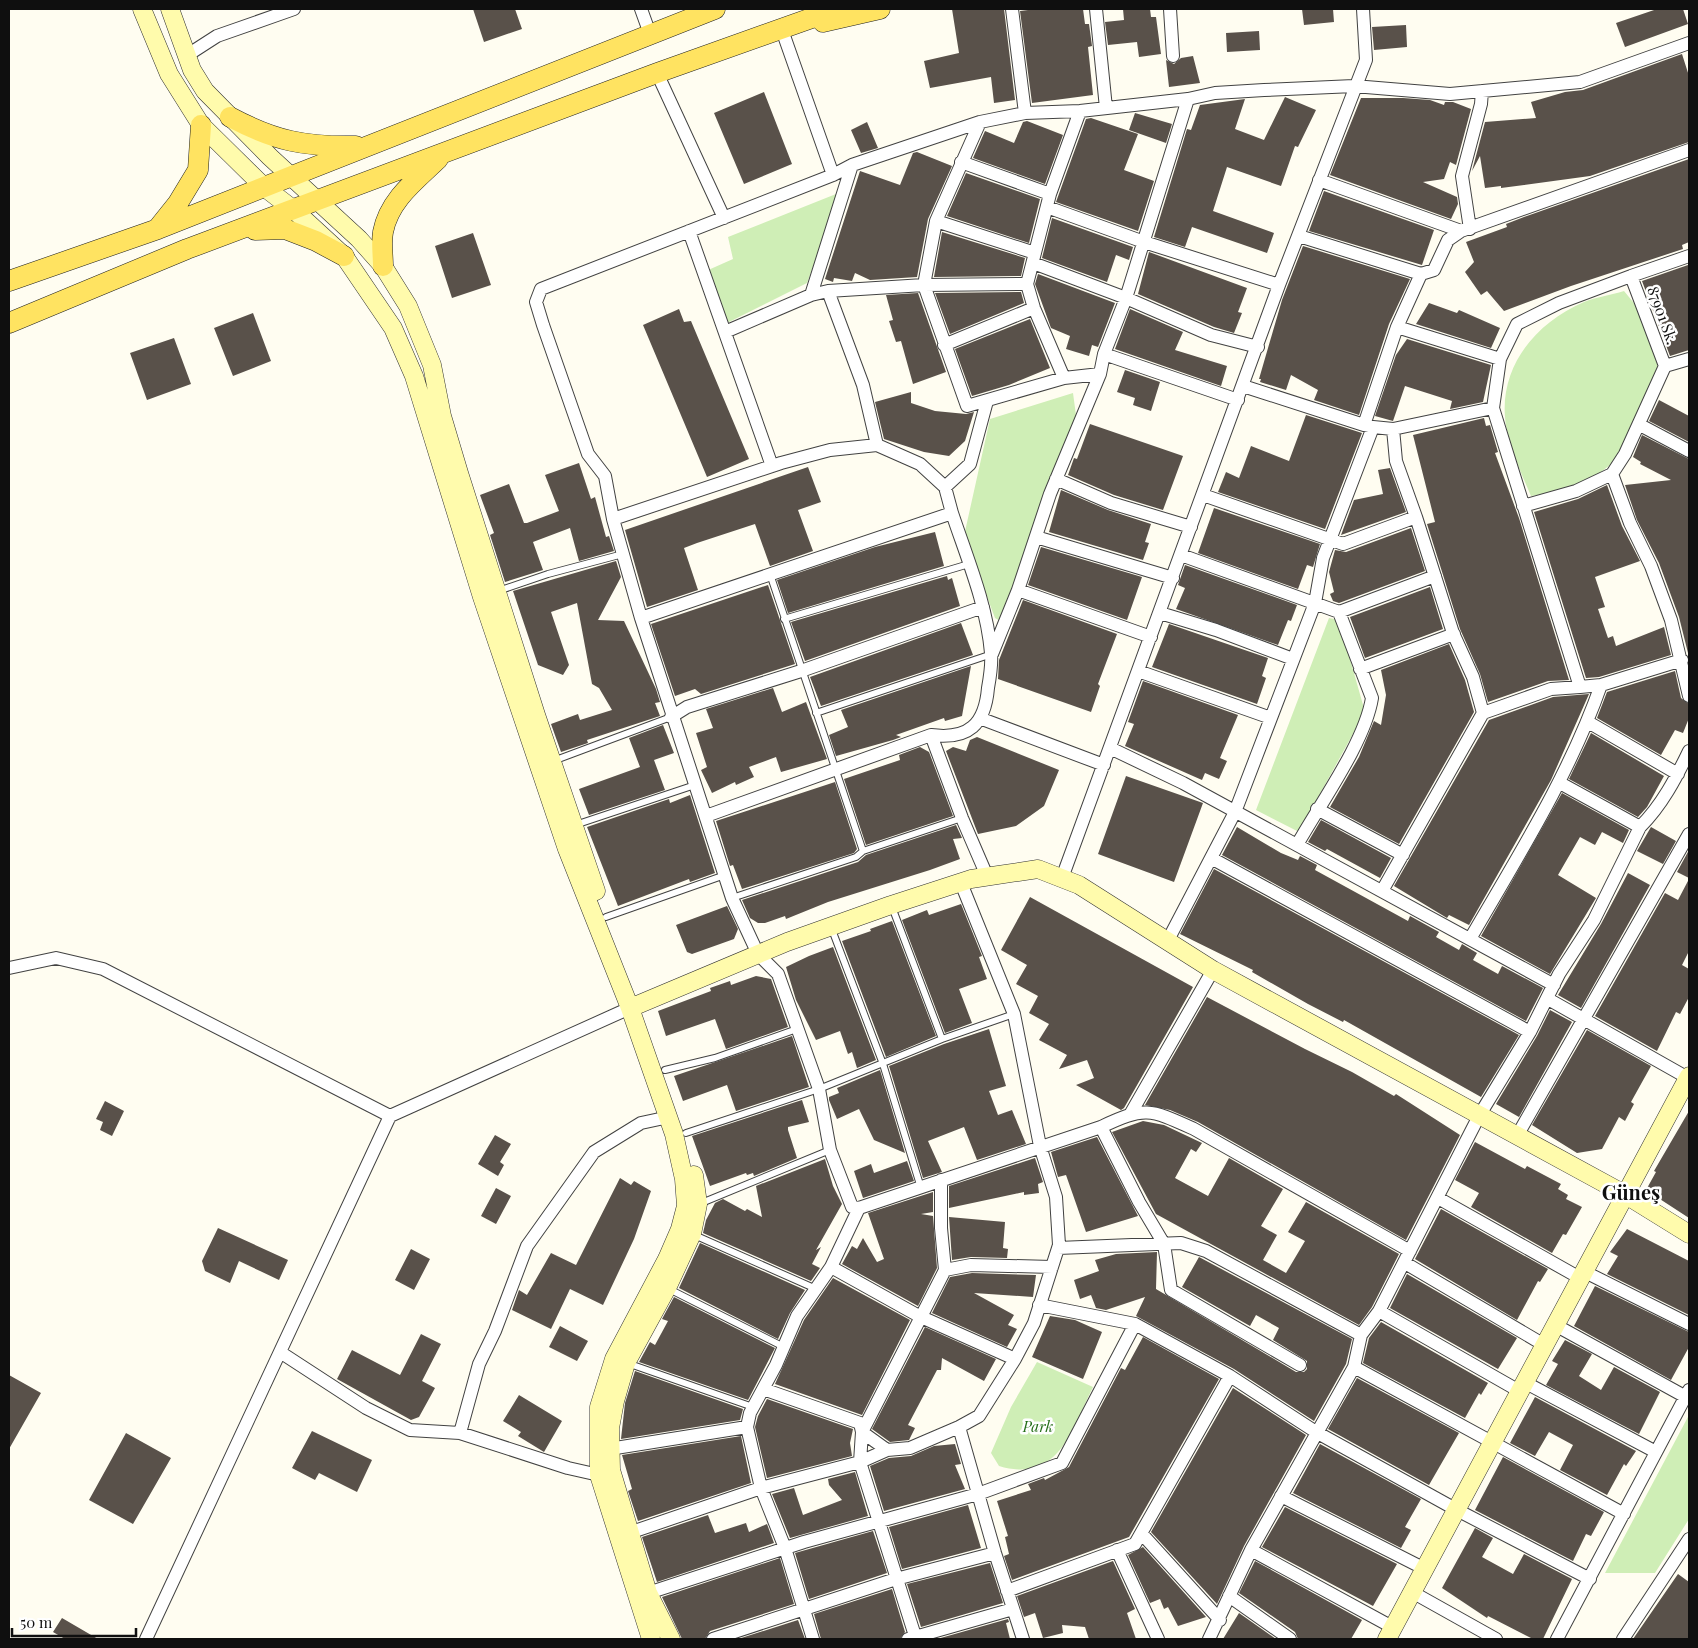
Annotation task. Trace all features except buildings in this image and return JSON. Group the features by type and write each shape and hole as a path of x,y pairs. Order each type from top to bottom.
{"main road":[{"path":"142,9 168,74 201,125 264,187 294,210 344,256 393,328 414,376 482,597 567,849 665,1070 686,1133 698,1204 661,1285 620,1361 599,1407 604,1449 611,1470 624,1535 642,1595 651,1639"},
{"path":"170,9 186,56 205,91 270,157 359,239 383,266 408,306 432,365 445,425 552,761 635,1006 669,1117 684,1178 686,1232"},
{"path":"9,280 158,229 715,9"},
{"path":"9,323 238,230 657,73 837,9"},
{"path":"782,30 880,9"},
{"path":"230,116 258,131 296,143 324,146 368,146"},
{"path":"158,229 178,203 198,170 201,125"},
{"path":"383,266 383,234 387,217 396,201 443,153"},
{"path":"238,230 285,230 316,241 344,256"},
{"path":"635,1006 758,954 891,905 987,876 1038,869 1079,884 1213,970 1626,1195 1689,1234"},
{"path":"1390,1634 1524,1388 1689,1077"},
{"path":"604,1449 599,1475 624,1535"},
{"path":"642,1595 670,1639"}],"street":[{"path":"186,56 217,36 294,9"},
{"path":"641,9 650,34"},
{"path":"1012,9 1025,113"},
{"path":"1096,9 1106,108"},
{"path":"1170,9 1174,56"},
{"path":"1062,878 1244,386 1279,284 1299,236 1354,86 1366,60 1363,9"},
{"path":"782,30 833,175"},
{"path":"1410,1251 1194,1129 1164,1115 1148,1112 1130,1114 1101,1127 1040,1146 921,1188 859,1208 852,1208 830,1150 820,1089 778,974 758,954 732,898 671,716 641,618 613,519 605,476 588,454 536,302 541,289 833,175 852,165 980,122 1025,113 1080,111 1188,99 1215,93 1354,86 1450,94 1580,82 1689,43"},
{"path":"657,73 724,218"},
{"path":"1466,230 1462,176 1481,104 1482,91"},
{"path":"706,816 931,735 947,737 975,726 982,719 987,699 992,654 1018,590 1056,479 1100,374 1104,354 1126,298 1188,99"},
{"path":"1064,378 1034,308 1027,284 1050,194 1080,111"},
{"path":"980,122 936,221 924,285 967,406 1064,378 1100,374"},
{"path":"1299,236 1385,265 1421,274 1434,270 1448,240 1466,230 1689,150"},
{"path":"961,162 1050,194"},
{"path":"811,295 852,165"},
{"path":"1319,180 1466,230"},
{"path":"1047,207 1144,242 1279,284"},
{"path":"936,221 1034,258 1211,334 1258,347"},
{"path":"689,231 772,466"},
{"name":"87901 Sk.","path":"1664,366 1631,276 1689,256"},
{"path":"1167,942 1235,812 1315,603 1323,558 1368,426 1397,327 1421,274"},
{"path":"1580,686 1493,408 1500,359 1517,324 1559,303 1631,276"},
{"path":"725,332 811,295 828,291 924,285 1027,284"},
{"path":"828,291 863,385 877,445"},
{"path":"944,345 1034,308"},
{"path":"1397,327 1500,359"},
{"path":"1104,354 1238,400"},
{"path":"1523,506 1576,491 1612,474 1640,425 1664,366 1689,359"},
{"path":"1244,386 1368,426 1393,429 1493,408"},
{"path":"945,487 970,464 986,401"},
{"path":"1640,425 1689,451"},
{"path":"1393,429 1396,461 1454,634 1474,677 1483,714"},
{"path":"613,519 772,466 830,450 877,445 920,464 945,487 983,607 992,654"},
{"path":"1612,474 1630,523 1651,566 1671,620 1689,696"},
{"path":"1056,479 1111,503 1192,528"},
{"path":"1203,496 1343,544 1416,517"},
{"path":"641,618 952,513"},
{"path":"1036,537 1173,578"},
{"path":"1181,555 1339,612 1435,576"},
{"path":"1018,590 1151,636"},
{"path":"671,716 687,707 983,607"},
{"path":"1298,845 1355,746 1370,711 1372,698 1339,612"},
{"path":"1160,613 1216,630 1293,659"},
{"path":"1360,670 1454,634"},
{"path":"1382,891 1483,714 1551,689 1601,685 1682,660"},
{"path":"1138,671 1271,718"},
{"path":"1470,940 1560,783 1588,722 1601,685"},
{"path":"982,719 1104,765"},
{"path":"1588,722 1678,774"},
{"path":"931,735 962,818 987,876"},
{"path":"1110,748 1298,845 1554,984"},
{"path":"1206,1638 1220,1620 1251,1550 1354,1367 1361,1335 1379,1311 1405,1263 1479,1116 1530,1032 1559,974 1594,920 1640,827 1652,815 1678,774 1689,750"},
{"path":"1560,783 1640,827"},
{"path":"1317,809 1403,855"},
{"path":"1517,1136 1688,834"},
{"path":"1211,858 1530,1032"},
{"path":"624,1535 760,1488 860,1462 888,1450 910,1448 959,1427 980,1416 1016,1359 1034,1322 1058,1248 1056,1197 1040,1146 1014,1014 961,883"},
{"path":"9,968 56,958 103,969 390,1116"},
{"path":"1130,1114 1213,970"},
{"path":"1548,999 1689,1077"},
{"path":"146,1639 390,1116 635,1006"},
{"path":"460,1433 479,1364 495,1331 527,1246 594,1152 641,1123 669,1117"},
{"path":"1101,1127 1139,1202 1164,1244 1171,1290 1300,1365"},
{"path":"862,1432 919,1316 945,1270 941,1228 942,1180"},
{"path":"1438,1198 1583,1275 1689,1324"},
{"path":"812,1639 785,1548 760,1488 747,1427 753,1407 784,1347 797,1316 814,1288 831,1267 859,1208"},
{"path":"1058,1248 1181,1243 1206,1252 1361,1335"},
{"path":"1405,1263 1546,1346"},
{"path":"945,1270 971,1265 1052,1267"},
{"path":"831,1267 919,1316 1016,1359"},
{"path":"1039,1305 1135,1324 1230,1376 1316,1432 1457,1510 1590,1579"},
{"path":"1379,1311 1524,1388 1656,1452"},
{"path":"642,1595 785,1548 978,1494 1062,1462 1135,1324"},
{"path":"1557,1326 1687,1394 1558,1639"},
{"path":"280,1352 366,1408 410,1430 460,1433 568,1468 599,1475"},
{"path":"1354,1367 1624,1514"},
{"path":"1007,1591 1135,1544 1230,1376"},
{"path":"763,1389 860,1423 862,1432 860,1462 913,1638 1013,1609"},
{"path":"604,1449 747,1427"},
{"path":"959,1427 995,1553 1023,1639"},
{"path":"862,1432 888,1450"},
{"path":"1281,1496 1425,1569"},
{"path":"1142,1534 1220,1620"},
{"path":"1623,1639 1689,1539"},
{"path":"1117,1550 1158,1639"},
{"path":"1251,1550 1390,1634"},
{"path":"712,1639 802,1608 896,1579 995,1553"},
{"path":"1412,1592 1496,1639"},
{"path":"1229,1596 1290,1639"}],"lane":[{"path":"498,591 548,574 623,554"},
{"path":"784,619 969,564"},
{"path":"770,574 863,851"},
{"path":"816,713 992,654"},
{"path":"552,761 671,716"},
{"path":"574,826 695,785"},
{"path":"732,898 856,857 863,851 962,818"},
{"path":"606,918 725,874"},
{"path":"891,905 942,1039"},
{"path":"832,927 883,1064 921,1188"},
{"path":"686,1133 820,1089 942,1039 1014,1014"},
{"path":"665,1070 715,1058 797,1030"},
{"path":"698,1204 830,1150"},
{"path":"686,1232 814,1288"},
{"path":"661,1285 784,1347"},
{"path":"620,1361 753,1407"}],"green space":[{"path":"841,192 807,283 727,323 706,271 733,259 728,237"},
{"path":"1624,291 1643,314 1658,349 1657,377 1615,461 1592,479 1563,491 1531,496 1515,459 1508,435 1505,413 1506,393 1511,373 1520,355 1547,324 1584,302"},
{"path":"1073,393 1078,430 1004,623 995,618 964,536 990,419"},
{"path":"1329,618 1339,620 1365,712 1299,832 1256,810"},
{"name":"Park","path":"1037,1362 1093,1387 1070,1435 1061,1449 1050,1460 1036,1467 1019,1469 999,1466 991,1453 1011,1407"},
{"path":"1689,1415 1689,1519 1655,1573 1605,1573"}],"district":[{"name":"Güneş","path":"1631,1191"}]}
